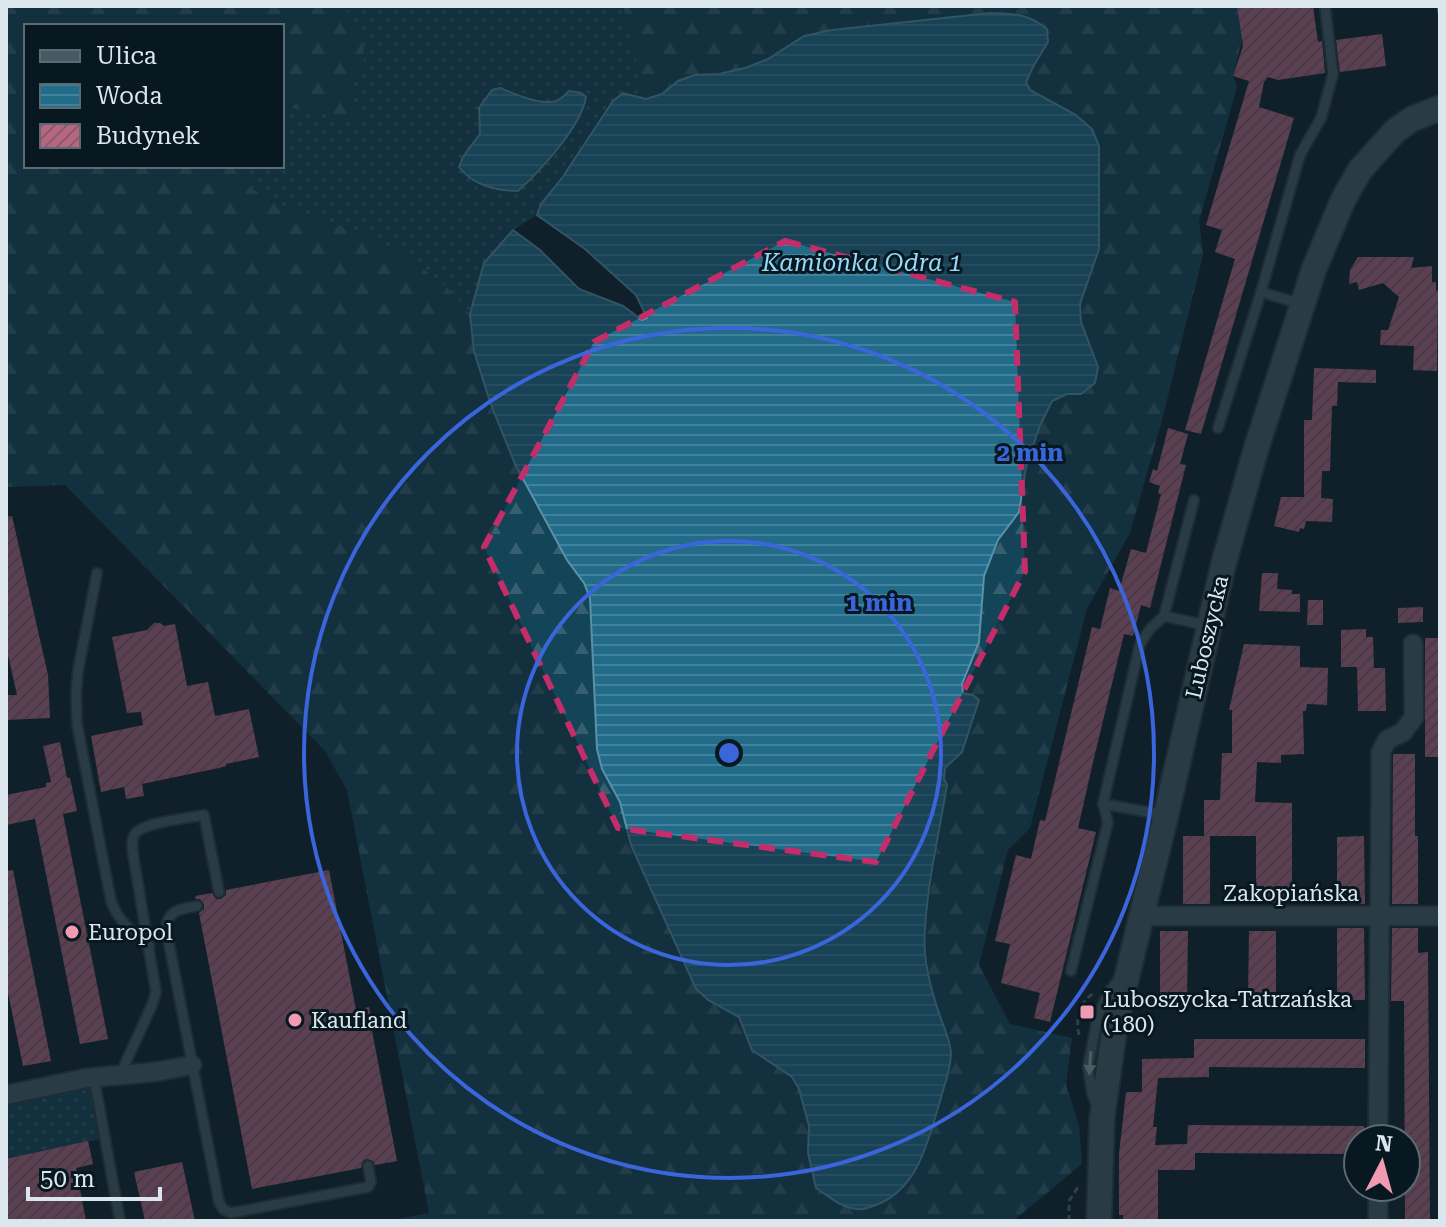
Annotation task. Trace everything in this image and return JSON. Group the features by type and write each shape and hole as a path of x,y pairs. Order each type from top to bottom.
{"street":[{"name":"Luboszycka","path":"1099,1221 1102,1118 1113,1038 1238,506 1302,305 1338,211 1360,170 1395,131 1412,119 1440,108"},
{"path":"1378,1123 1381,752 1387,740 1403,732 1414,717 1413,644"},
{"name":"Zakopiańska","path":"1141,914 1440,916"},
{"path":"6,1095 94,1078 192,1065"}],"lane":[{"path":"1218,428 1300,155 1321,118 1333,74 1325,6"},
{"path":"1261,292 1302,305"},
{"path":"1071,971 1108,822 1103,804 1140,644 1164,616 1194,500"},
{"path":"97,573 78,671 77,724 111,901 123,924 149,945"},
{"path":"1164,616 1209,626"},
{"path":"1103,804 1166,815"},
{"path":"120,1075 156,992 132,844 134,835 151,825 204,815 219,892"},
{"path":"197,906 171,913 166,928 219,1202 223,1209 231,1213 368,1187 371,1182 368,1166"},
{"path":"94,1078 120,1221"}],"path":[{"path":"1069,1221 1070,1198 1082,1181"}],"highlighted area":[{"path":"785,241 1015,302 1025,571 876,862 618,828 484,547 594,342"}],"green space":[{"path":"6,6 337,6 351,14 363,41 365,69 355,77 349,94 360,110 357,126 328,113 284,107 284,24 24,24 24,168 243,168 251,188 279,206 359,232 405,256 445,285 470,314 474,351 515,464 590,598 596,722 631,845 696,989 739,1017 752,1050 792,1076 799,1089 809,1126 808,1153 940,1100 948,1076 951,1053 929,978 925,932 943,812 945,768 963,746 977,709 979,700 963,693 962,684 979,642 984,576 998,540 1019,512 1026,467 1039,428 1052,401 1067,394 1081,394 1095,383 1098,366 1081,322 1080,304 1099,249 1099,146 1092,129 1076,115 1030,90 1026,82 1048,42 1047,29 1027,17 990,13 804,36 768,59 719,74 694,75 678,81 662,94 646,99 623,6 1237,6 1242,39 1233,76 1237,87 1199,221 1203,255 1161,424 1130,533 1087,609 1030,828 1008,850 979,965 1010,1024 1072,1038 1066,1085 1079,1125 1082,1164 1013,1221 387,1221 429,1213 347,790 325,751 65,485 6,487"},
{"path":"337,6 623,6 646,99 623,93 541,204 537,215 513,230 484,263 470,314 445,285 405,256 359,232 279,206 251,188 243,168 284,168 284,107 328,113 357,125 360,110 349,94 355,77 351,14","holes":["500,88 552,102 586,97 567,136 464,173 460,168 463,157 480,134 479,108"]},
{"path":"94,1078 106,1138 6,1159 6,1095"}],"water":[{"name":"Kamionka Odra 1","path":"990,13 1020,15 1047,29 1048,42 1026,82 1030,90 1076,115 1092,129 1099,146 1099,249 1080,304 1081,322 1098,367 1095,383 1081,394 1067,394 1052,401 1026,467 1019,512 998,540 984,576 979,642 962,684 963,693 979,700 962,752 945,768 947,785 925,929 929,978 947,1035 951,1059 920,1162 891,1198 860,1209 841,1204 816,1188 808,1153 809,1126 799,1089 792,1077 752,1050 739,1017 708,1000 696,989 631,845 620,802 602,769 597,749 590,598 515,464 474,351 470,314 484,263 513,230 540,250 579,289 623,306 642,320 647,318 636,295 585,249 537,215 541,204 613,101 623,93 646,99 662,94 678,81 694,75 719,74 745,68 768,59 804,36 832,30"},
{"path":"500,88 546,102 557,101 569,91 586,97 583,109 568,135 518,191 486,186 459,167 480,134 479,108 492,90"}],"building":[{"path":"1237,6 1313,6 1318,42 1322,41 1325,73 1278,80 1268,77 1264,82 1259,107 1294,118 1201,434 1185,430 1235,259 1215,252 1222,230 1206,225 1249,81 1233,76 1243,46"},
{"path":"1382,34 1386,66 1340,72 1336,40"},
{"path":"1358,257 1414,257 1411,268 1432,266 1432,282 1436,282 1438,291 1437,371 1413,370 1414,346 1380,345 1381,330 1388,330 1399,297 1383,283 1359,290 1357,282 1349,284 1350,270"},
{"path":"1314,368 1376,370 1376,383 1338,382 1337,406 1332,406 1330,471 1322,471 1321,498 1333,499 1332,522 1306,521 1304,529 1300,528 1299,532 1274,526 1281,497 1304,497 1304,420 1312,420"},
{"path":"1168,428 1188,434 1180,464 1186,465 1150,608 1141,605 1133,636 1124,634 1078,828 1096,832 1050,1022 1034,1018 1040,993 1001,983 1010,944 995,941 1016,855 1031,859 1040,820 1045,821 1092,627 1100,629 1110,588 1119,591 1131,549 1146,553 1161,494 1158,493 1160,486 1149,482 1153,469 1157,471"},
{"path":"12,516 48,675 50,718 6,720 6,695 17,695 6,646 6,517"},
{"path":"1262,573 1278,573 1277,589 1300,594 1300,612 1259,611"},
{"path":"1308,600 1323,600 1323,625 1307,625"},
{"path":"1423,607 1423,622 1398,623 1398,608"},
{"path":"154,623 164,626 175,624 187,686 208,682 215,716 249,709 259,757 142,784 144,796 126,799 124,787 101,792 91,736 143,725 141,712 127,713 112,637 147,630"},
{"path":"1366,629 1366,637 1373,637 1374,668 1385,668 1386,711 1358,711 1357,667 1341,667 1341,630"},
{"path":"1425,638 1440,638 1440,757 1425,757"},
{"path":"1244,644 1300,646 1300,667 1328,668 1327,705 1307,704 1306,711 1303,711 1304,754 1281,755 1281,763 1257,762 1255,802 1292,803 1292,903 1256,903 1256,836 1210,836 1210,904 1183,904 1183,836 1204,836 1204,800 1220,800 1222,753 1232,753 1232,710 1229,710"},
{"name":"Europol","path":"60,742 77,811 63,814 108,1039 80,1044 35,819 6,825 6,795 46,787 46,783 51,782 43,746"},
{"path":"1393,754 1415,754 1418,904 1392,904"},
{"path":"1364,836 1365,904 1337,904 1337,837"},
{"path":"13,870 51,1061 23,1066 6,983 6,871"},
{"name":"Kaufland","path":"329,870 356,1010 369,1007 397,1161 375,1165 367,1159 361,1168 252,1189 199,913 204,909 204,904 195,896 212,893 216,899 221,899 226,895 226,890"},
{"path":"1337,928 1364,928 1365,1000 1337,1000"},
{"path":"1392,928 1418,928 1418,953 1428,952 1430,1221 1405,1221 1405,1203 1422,1203 1422,1123 1405,1123 1404,1001 1391,1001"},
{"path":"1160,931 1188,931 1187,1000 1160,1001"},
{"path":"1249,931 1276,931 1276,1000 1248,1000"},
{"path":"1194,1039 1365,1039 1365,1068 1209,1067 1209,1077 1158,1078 1153,1127 1157,1127 1155,1145 1187,1144 1188,1125 1342,1126 1342,1154 1195,1153 1195,1170 1158,1170 1158,1221 1123,1221 1123,1215 1119,1215 1119,1154 1126,1092 1142,1092 1142,1059 1194,1058"},
{"path":"88,1141 93,1164 76,1168 86,1221 6,1221 6,1159"},
{"path":"182,1162 195,1221 145,1221 134,1172"}],"railway":[{"path":"1439,6 1440,13"}],"place":[{"name":"Europol","path":"72,932"},
{"name":"Luboszycka-Tatrzańska (180)","path":"1087,1012"},
{"name":"Kaufland","path":"295,1020"}]}
